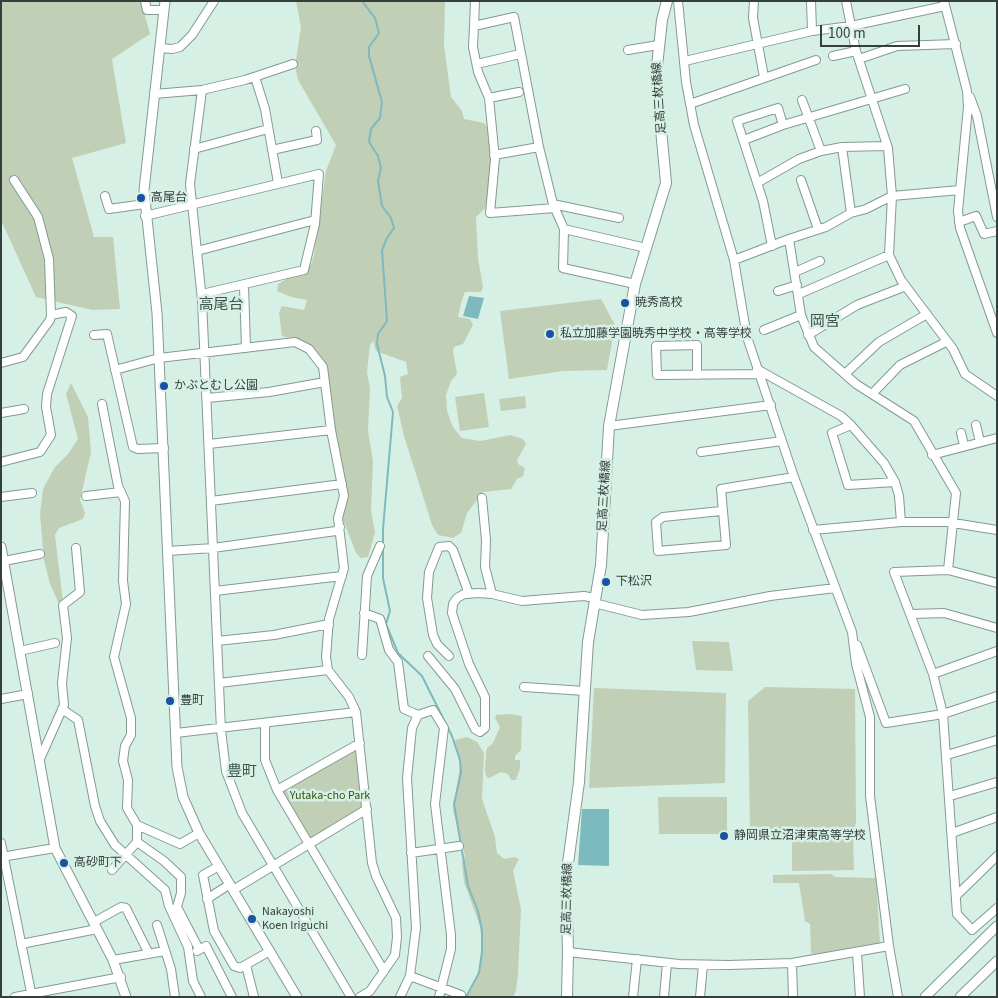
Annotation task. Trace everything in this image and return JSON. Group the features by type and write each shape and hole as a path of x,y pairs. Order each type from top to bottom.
{"main road":[{"name":"足高三枚橋線","path":"567,997 566,878 579,782 588,642 600,565 609,426 635,284 666,183 656,75 658,46 667,1"}],"street":[{"path":"145,1 146,10 165,6 145,171 145,216 157,312 177,767 182,797 199,834 297,997"},
{"path":"160,48 172,49 180,47 192,35 214,1"},
{"path":"475,1 473,47 489,98 494,155 490,213 554,206 619,218"},
{"path":"754,1 753,18 764,77"},
{"path":"811,1 812,31"},
{"path":"846,1 857,55 887,146 892,196 889,254 906,286 952,349 965,374 997,396"},
{"path":"681,2 685,61 694,125 734,260 747,337 813,530 886,723 943,714 997,696"},
{"path":"685,61 812,31 851,26 944,4 967,91 977,116 997,217"},
{"path":"474,26 514,17 539,147 554,206 564,229 563,268 635,284"},
{"path":"833,56 857,55 897,46 956,44"},
{"path":"628,50 658,46"},
{"path":"477,64 520,54"},
{"path":"690,104 816,60"},
{"path":"154,94 202,90 256,77 293,64"},
{"path":"256,77 278,183"},
{"path":"744,140 784,125 905,89"},
{"path":"202,90 190,184 202,294 219,683 226,771 242,813 351,997"},
{"path":"967,91 968,107 959,222 964,245 997,333"},
{"path":"489,98 519,92"},
{"path":"802,100 821,151"},
{"path":"772,246 764,201 737,121 778,108 784,125"},
{"path":"194,148 268,129"},
{"path":"272,150 317,140 316,131"},
{"path":"757,183 799,159 821,151 842,147 887,146"},
{"path":"494,155 539,147"},
{"path":"842,147 851,213"},
{"path":"145,216 319,174 316,220 304,270 244,286 202,294"},
{"path":"1,363 23,357 50,320 51,315 49,259 38,217 14,180"},
{"path":"801,180 818,229"},
{"path":"734,260 818,229 892,196 960,190"},
{"path":"105,196 109,210 145,204"},
{"path":"959,222 976,216 984,234 997,231"},
{"path":"196,251 316,220"},
{"path":"564,229 646,248"},
{"path":"789,239 801,315 814,347 872,394 914,421 932,455 956,492 948,570"},
{"path":"799,294 889,254"},
{"path":"795,272 820,261"},
{"path":"778,291 797,284"},
{"path":"244,286 246,348"},
{"path":"808,335 858,305 906,286"},
{"path":"1,462 40,452 51,435 46,407 47,394 72,316 66,312 51,315"},
{"path":"845,374 879,342 927,314"},
{"path":"764,330 801,315"},
{"path":"94,335 106,334 133,447 138,449 164,448"},
{"path":"115,370 159,358 295,342 309,349 323,367 331,430 344,496 338,518 344,568 329,624 326,657 328,670 350,696 356,712 372,863 376,876 396,918 397,937 395,955 370,991 360,997"},
{"path":"872,394 900,365 946,342"},
{"path":"697,375 697,345 656,346 657,375 697,375 758,372 841,416 884,463 895,482 901,522"},
{"path":"207,398 270,392 325,382"},
{"path":"102,404 121,492 125,501 123,581 126,604 114,657 131,718 131,735 125,746 123,761 128,780 127,808 136,825 137,842 112,870"},
{"path":"609,426 771,405"},
{"path":"1,413 24,409"},
{"path":"851,425 832,433 848,485 895,482"},
{"path":"976,425 980,442"},
{"path":"209,444 331,430"},
{"path":"961,433 964,445"},
{"path":"932,455 964,445 997,438"},
{"path":"700,452 782,441"},
{"path":"721,511 663,516 656,522 658,551 726,545 721,511 721,488 794,477"},
{"path":"211,501 342,484"},
{"path":"86,496 121,492"},
{"path":"1,497 32,493"},
{"path":"482,498 486,540 485,568 492,594"},
{"path":"813,530 901,522 952,523 997,530"},
{"path":"168,551 213,548 336,531 340,527"},
{"path":"362,655 367,576 380,546"},
{"path":"449,656 437,644 433,635 428,598 429,572 440,547 449,546 454,550 469,594"},
{"path":"1,547 55,848 113,960 121,977 126,997"},
{"path":"40,758 62,709 62,683 67,638 63,605 80,592 76,548"},
{"path":"3,558 40,554"},
{"path":"997,583 948,570 894,572 933,674 943,714 957,914 972,930 997,908"},
{"path":"215,591 342,576"},
{"path":"428,656 455,689 475,729 480,732 485,728 485,697 469,664 452,613 453,604 457,598 469,594 492,594 522,601 584,596 642,615 689,612 770,596 835,588"},
{"path":"364,613 380,619 389,650 398,662 404,709 418,715 434,710 444,728 435,804 451,935 451,949 443,988 439,997"},
{"path":"911,614 944,613 997,628"},
{"path":"217,640 274,635 329,624"},
{"path":"852,632 856,664 870,717 870,796 888,946 898,997"},
{"path":"20,651 55,643"},
{"path":"933,674 997,652"},
{"path":"219,683 328,670"},
{"path":"524,686 584,691"},
{"path":"1,699 28,694"},
{"path":"62,709 78,720 94,806 105,829 124,855 165,890 169,906 188,947 193,981 201,997"},
{"path":"176,734 222,730 356,712"},
{"path":"400,997 410,976 416,928 407,778 412,728 418,715"},
{"path":"265,724 265,760 277,790 384,971"},
{"path":"947,755 997,740"},
{"path":"277,790 360,743"},
{"path":"950,796 997,782"},
{"path":"207,899 273,865 367,809"},
{"path":"952,833 997,817"},
{"path":"136,825 180,844 199,834"},
{"path":"137,842 164,861 181,877 181,893 177,907 199,949"},
{"path":"1,843 2,856 32,995"},
{"path":"411,853 459,846"},
{"path":"2,856 55,848"},
{"path":"956,896 997,856"},
{"path":"219,866 203,875 214,931 234,966 240,968 270,951"},
{"path":"21,944 95,926 121,908 126,908 149,954"},
{"path":"157,925 175,997"},
{"path":"925,997 997,926"},
{"path":"189,955 206,946 232,997"},
{"path":"568,952 703,965 792,963 888,946"},
{"path":"113,960 165,951"},
{"path":"857,953 860,997"},
{"path":"633,997 637,959"},
{"path":"960,997 997,961"},
{"path":"664,997 667,963"},
{"path":"792,963 793,997"},
{"path":"246,965 254,997"},
{"path":"700,997 703,965"},
{"path":"410,976 461,995"},
{"path":"15,997 121,977"}],"green space":[{"path":"1,1 141,1 150,34 112,59 126,143 72,158 94,237 113,237 120,309 92,310 36,297 1,220"},
{"path":"296,1 445,1 444,46 451,97 462,111 464,119 484,123 488,128 492,184 485,208 476,217 478,258 483,287 481,292 465,292 461,303 458,317 470,319 473,325 463,344 454,347 457,374 451,381 446,395 447,411 453,427 462,438 480,441 511,435 523,439 526,444 517,460 518,464 525,468 523,476 517,479 511,489 483,492 467,513 461,533 453,538 438,535 432,525 404,436 397,406 402,398 400,377 408,374 406,362 376,351 373,341 370,345 367,372 370,388 368,431 373,461 371,511 375,532 368,557 361,558 356,553 342,517 347,487 342,470 323,365 295,339 282,336 279,313 282,306 304,310 307,300 291,297 277,291 278,284 311,265 326,171 336,145 298,80 295,66 301,27"},
{"path":"601,299 615,325 607,370 563,371 509,379 500,311"},
{"path":"71,383 88,417 91,452 80,500 85,513 83,519 59,528 55,535 63,602 59,604 50,584 44,560 40,514 43,489 55,467 68,454 78,439 66,394"},
{"path":"484,393 489,427 460,431 455,397"},
{"path":"525,396 526,408 501,411 499,399"},
{"path":"692,641 729,642 733,671 696,670"},
{"path":"765,687 855,689 856,823 853,831 750,831 748,701"},
{"path":"594,688 726,693 725,783 589,788"},
{"path":"511,714 522,716 521,750 515,756 515,760 520,760 520,768 516,780 511,780 508,774 501,772 489,778 486,776 485,770 486,753 500,727 495,718 496,715"},
{"path":"467,737 477,742 484,753 482,799 495,837 497,853 504,859 514,857 519,859 513,871 521,909 518,974 516,991 513,997 466,997 473,987 479,969 482,946 480,926 464,882 462,863 465,856 453,810 460,766 455,740"},
{"name":"Yutaka-cho Park","path":"353,749 356,750 362,809 313,838 309,837 283,795 284,790"},
{"path":"658,797 727,797 727,834 659,834"},
{"path":"792,834 853,834 854,870 792,871"},
{"path":"831,874 835,877 876,878 880,943 819,956 811,953 810,924 805,921 799,883 773,883 773,875"}],"water":[{"path":"469,296 484,298 478,319 463,316"},
{"path":"582,809 609,809 609,866 578,865"}],"waterway":[{"path":"362,1 375,18 379,33 369,47 369,56 382,102 380,118 371,129 369,142 378,156 381,168 378,181 382,206 391,218 394,228 382,250 387,321 378,334 377,344 385,376 387,397 393,412 383,529 383,578 390,611 386,624 398,653 422,676 452,736 460,760 461,773 454,804 468,886 478,911 482,931 479,973 466,997"}],"place":[{"name":"高尾台","path":"141,198"},
{"name":"暁秀高校","path":"625,303"},
{"name":"私立加藤学園暁秀中学校・高等学校","path":"550,334"},
{"name":"かぶとむし公園","path":"164,386"},
{"name":"下松沢","path":"606,582"},
{"name":"豊町","path":"170,701"},
{"name":"静岡県立沼津東高等学校","path":"724,836"},
{"name":"高砂町下","path":"64,863"},
{"name":"Nakayoshi Koen Iriguchi","path":"252,919"}],"district":[{"name":"高尾台","path":"221,306"},
{"name":"岡宮","path":"825,323"},
{"name":"豊町","path":"242,773"}]}
